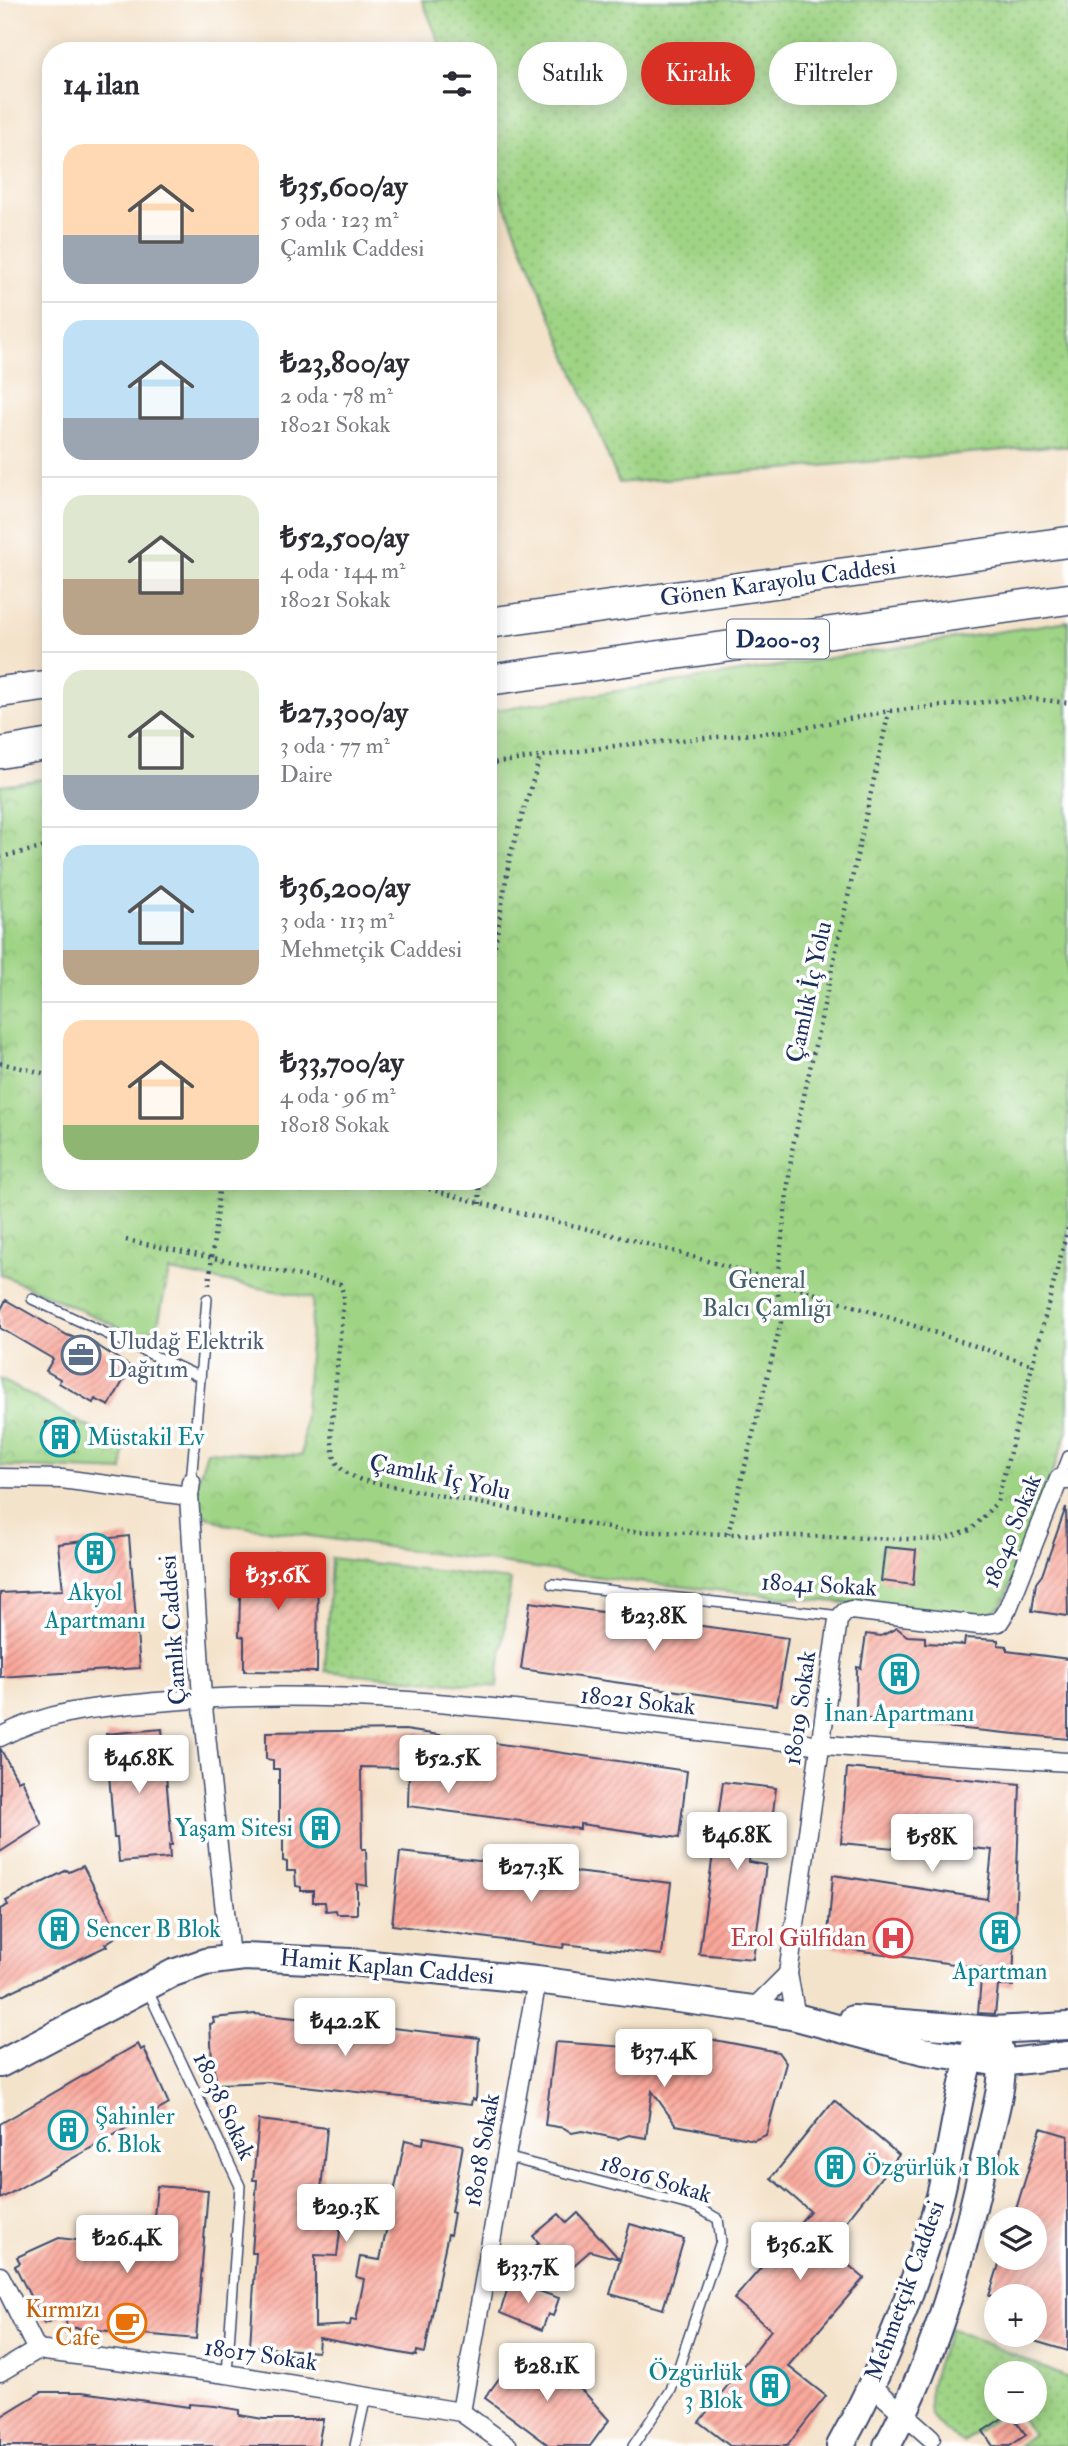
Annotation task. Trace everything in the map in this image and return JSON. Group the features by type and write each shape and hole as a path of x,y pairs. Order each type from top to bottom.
{"highway":[{"name":"Gönen Karayolu Caddesi","path":"497,622 1068,542"},
{"path":"823,633 902,606 1068,580"},
{"name":"D200-03","path":"497,679 1068,598"},
{"path":"0,692 42,686"},
{"path":"0,752 42,745"}],"main road":[{"name":"Hamit Kaplan Caddesi","path":"0,2064 188,1967 230,1957 351,1962 537,1980 753,2009 970,2060 1001,2063 1068,2055"},
{"name":"Hamit Kaplan Caddesi","path":"796,2017 993,2030 1068,2026"},
{"name":"Mehmetçik Caddesi","path":"840,2446 872,2386 898,2326 939,2199 970,2060 979,2043 993,2030 1001,2052 998,2097 968,2234 954,2283 903,2416 887,2446"}],"street":[{"path":"0,1478 62,1479 190,1489"},
{"name":"18040 Sokak","path":"999,1622 1008,1608 1064,1480"},
{"name":"Çamlık Caddesi","path":"190,1489 202,1698 230,1957"},
{"name":"18041 Sokak","path":"841,1616 851,1610 979,1625 999,1622"},
{"name":"18019 Sokak","path":"796,2017 788,1974 819,1745 841,1616"},
{"name":"18021 Sokak","path":"0,1737 26,1723 73,1710 202,1698 396,1699 819,1745 1068,1762"},
{"path":"753,2009 788,1974"},
{"name":"18018 Sokak","path":"461,2412 537,1980"},
{"path":"0,2276 37,2350 0,2372"},
{"name":"18017 Sokak","path":"37,2350 227,2374 461,2412 508,2446"},
{"path":"872,2386 903,2416 936,2442"}],"lane":[{"path":"32,1299 200,1377"},
{"name":"Çamlık Caddesi","path":"190,1489 207,1300"},
{"name":"18040 Sokak","path":"1064,1480 1068,1456"},
{"name":"18041 Sokak","path":"552,1584 841,1616"},
{"name":"18038 Sokak","path":"146,1987 240,2186 227,2374"},
{"name":"18016 Sokak","path":"506,2157 697,2207 718,2219 721,2241 671,2390 633,2446"},
{"path":"355,2446 366,2396"}],"path":[{"path":"497,763 622,745 788,731 889,711 1027,698 1068,703"},
{"name":"Çamlık İç Yolu","path":"728,1534 781,1322 777,1282 792,1150 889,711"},
{"path":"497,933 510,856 540,757"},
{"path":"0,857 42,848"},
{"path":"0,1063 42,1073"},
{"path":"207,1300 219,1190"},
{"path":"431,1190 480,1205 629,1240 777,1282 1034,1365"},
{"path":"479,1190 480,1205"},
{"name":"Çamlık İç Yolu","path":"127,1240 340,1283 344,1295 331,1432 335,1463 345,1473 361,1480 624,1531 941,1540 971,1530 997,1502 1068,1228"}],"green space":[{"path":"422,0 1068,0 1068,447 1051,446 619,483 497,185 497,42 439,42"},
{"name":"General Balcı Çamlığı","path":"1068,621 1068,1431 1003,1604 984,1617 628,1581 224,1524 205,1515 192,1499 207,1451 302,1456 313,1298 169,1271 154,1343 0,1274 0,785 42,779 42,1190 497,1190 497,710"},
{"path":"0,1379 124,1446 123,1471 0,1466"},
{"path":"331,1558 511,1580 497,1687 325,1671"},
{"path":"950,2328 984,2342 984,2347 995,2347 1028,2361 984,2361 984,2424 988,2424 963,2442 946,2432 933,2418 929,2398 934,2373"},
{"path":"1047,2369 1068,2378 1068,2446 1018,2446 1033,2434 1026,2424 1047,2424"}],"building":[{"name":"Uludağ Elektrik Dağıtım","path":"6,1300 67,1335 81,1340 84,1337 131,1367 109,1406 95,1399 93,1403 59,1383 60,1379 46,1371 53,1359 0,1328 0,1311"},
{"name":"Müstakil Ev","path":"46,1422 75,1423 74,1451 46,1451"},
{"path":"1066,1507 1068,1616 1032,1611 1036,1583 1042,1575"},
{"path":"129,1536 140,1668 0,1677 0,1593 63,1590 58,1544"},
{"path":"885,1547 916,1550 913,1585 881,1581"},
{"path":"275,1552 318,1556 317,1672 244,1671 244,1637 239,1636 240,1594 232,1594 232,1560 275,1560"},
{"path":"530,1602 788,1638 777,1705 521,1669"},
{"path":"897,1628 907,1636 925,1637 925,1643 964,1645 965,1638 998,1640 998,1645 1007,1646 1007,1651 1068,1659 1068,1739 904,1723 897,1716 888,1720 856,1718 857,1667 861,1668 866,1634 881,1636"},
{"path":"162,1729 172,1845 169,1845 170,1858 119,1862 117,1838 114,1838 106,1734"},
{"path":"405,1730 687,1771 679,1838 580,1824 580,1829 408,1806 409,1768 361,1767 362,1849 366,1849 367,1886 357,1884 357,1914 326,1911 325,1902 313,1902 313,1891 301,1891 301,1887 296,1886 295,1871 287,1871 287,1862 283,1861 283,1836 279,1835 279,1769 273,1769 273,1760 266,1759 266,1732"},
{"path":"0,1748 18,1781 22,1779 42,1825 0,1852"},
{"path":"847,1768 1020,1784 1013,1986 998,1986 995,2014 978,2013 982,1968 827,1946 833,1875 987,1899 992,1850 895,1841 894,1848 841,1843"},
{"path":"723,1782 776,1788 770,1837 752,1836 749,1862 766,1865 753,1959 699,1954"},
{"path":"400,1852 671,1883 662,1955 564,1944 563,1948 392,1925"},
{"name":"Sencer B Blok","path":"83,1866 119,1935 105,1944 107,1946 0,1997 0,1909 8,1905 6,1901 67,1870 69,1872"},
{"path":"255,2014 355,2024 355,2038 374,2040 376,2026 479,2038 476,2100 472,2099 471,2105 269,2082 217,2084 212,2061 210,2024 214,2023 213,2018"},
{"path":"699,2037 778,2052 786,2063 766,2135 754,2140 676,2125 652,2091 646,2138 629,2135 618,2139 582,2131 572,2133 564,2128 545,2125 555,2042 627,2047 637,2053 683,2062 687,2042"},
{"path":"138,2044 141,2050 144,2048 169,2104 0,2199 0,2124"},
{"path":"834,2100 899,2155 826,2246 864,2278 788,2366 826,2396 787,2446 730,2446 699,2422 771,2330 734,2299 810,2211 771,2178"},
{"path":"259,2120 327,2128 321,2190 345,2191 337,2256 315,2255 315,2327 350,2325 351,2320 356,2321 364,2279 356,2277 360,2257 380,2260 405,2140 423,2144 424,2137 463,2145 451,2212 454,2213 450,2235 448,2234 441,2266 425,2353 417,2351 416,2356 319,2338 318,2352 250,2346 256,2253 252,2253 257,2180 253,2180"},
{"path":"1041,2128 1068,2136 1068,2351 1047,2345 1047,2284 993,2284 997,2270 1047,2270 1047,2207 1017,2207"},
{"path":"157,2186 208,2190 196,2339 66,2327 67,2313 44,2324 15,2266 20,2263 17,2257 59,2238 151,2249"},
{"path":"578,2213 619,2259 590,2251 557,2280 530,2251 539,2243 533,2236 559,2214 567,2223"},
{"path":"630,2224 684,2239 663,2309 610,2294"},
{"path":"510,2281 559,2298 553,2316 548,2314 542,2330 500,2313"},
{"path":"523,2345 585,2393 609,2420 590,2446 550,2446 485,2398"},
{"path":"41,2392 82,2392 189,2407 189,2404 215,2406 239,2410 239,2415 263,2419 323,2419 318,2446 0,2446 0,2417"},
{"path":"994,2424 1018,2424 1026,2435 1010,2446 993,2446 983,2431"}],"place":[{"name":"Uludağ Elektrik Dağıtım","path":"81,1355"},
{"name":"Müstakil Ev","path":"60,1437"},
{"name":"Akyol Apartmanı","path":"95,1553"},
{"name":"İnan Apartmanı","path":"899,1674"},
{"name":"Yaşam Sitesi","path":"320,1828"},
{"name":"Sencer B Blok","path":"59,1929"},
{"name":"Apartman","path":"1000,1932"},
{"name":"Erol Gülfidan","path":"893,1938"},
{"name":"Şahinler 6. Blok","path":"68,2130"},
{"name":"Özgürlük 1 Blok","path":"835,2167"},
{"name":"Kırmızı Cafe","path":"127,2323"},
{"name":"Özgürlük 3 Blok","path":"770,2386"}]}
